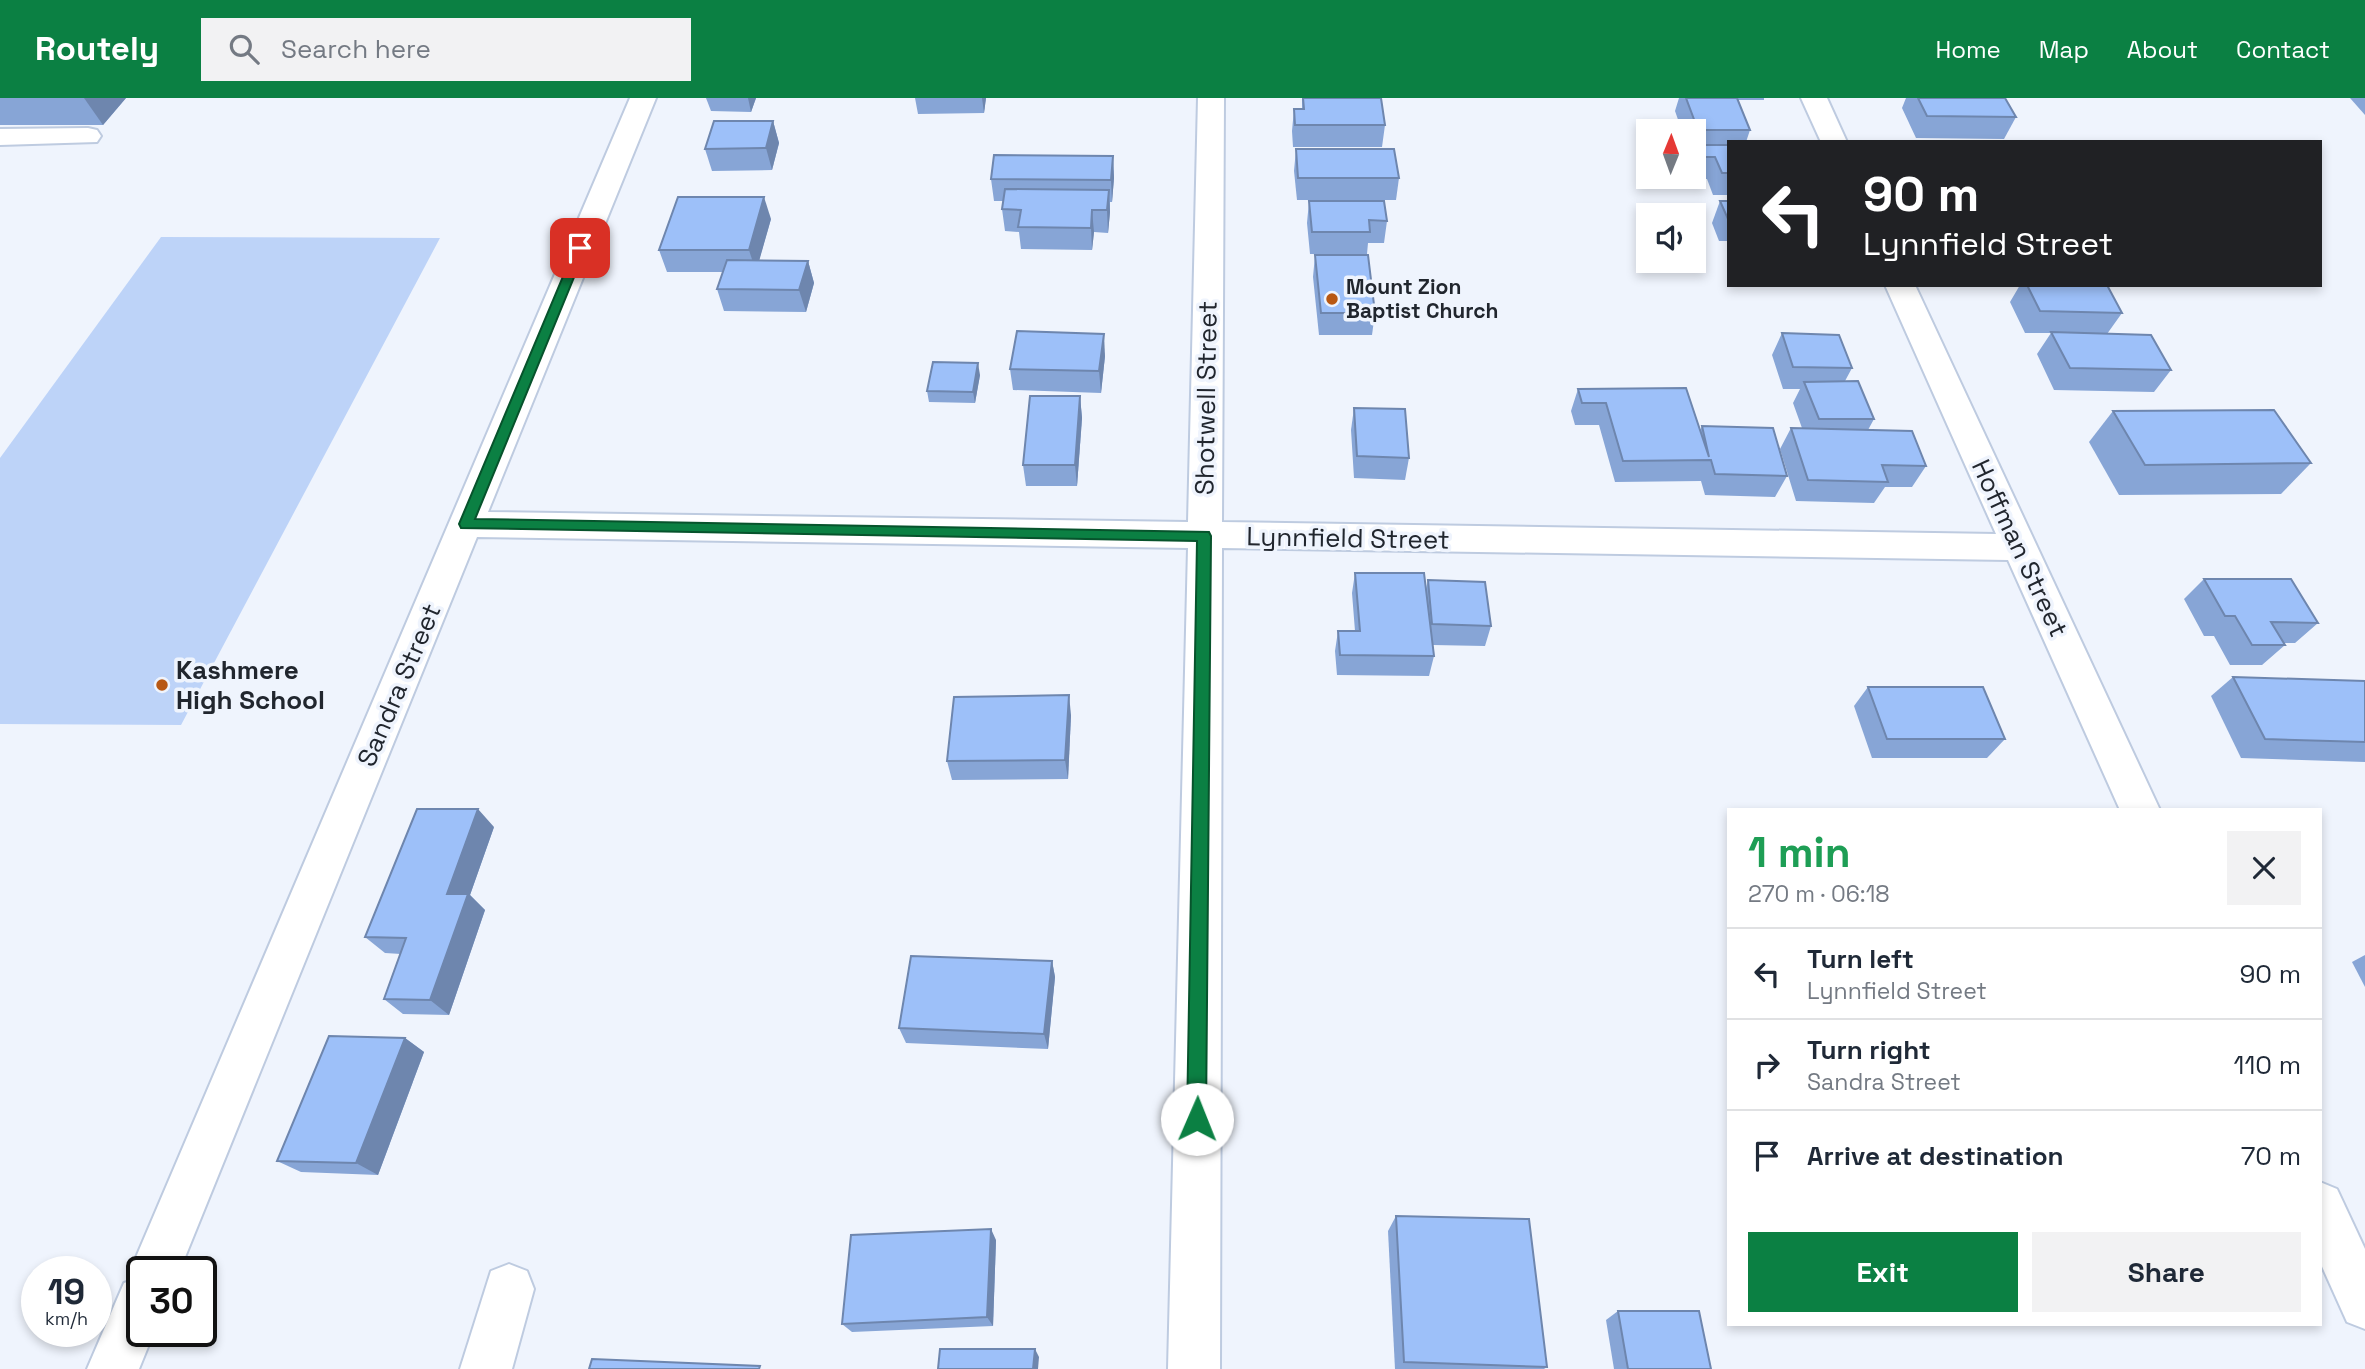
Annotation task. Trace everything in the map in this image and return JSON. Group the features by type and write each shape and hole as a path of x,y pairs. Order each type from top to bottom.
{"street":[{"name":"Sandra Street","path":"161,1256 643,98"},
{"name":"Shotwell Street","path":"1194,1369 1211,98"},
{"path":"1814,98 1833,140"},
{"path":"0,137 88,136"},
{"name":"Hoffman Street","path":"1901,287 2139,808"},
{"name":"Lynnfield Street","path":"466,524 2020,547"},
{"path":"2322,1210 2365,1304"},
{"path":"486,1369 509,1289"},
{"path":"113,1369 126,1339"}],"shaded area":[{"path":"161,237 440,238 181,725 0,724 0,458"}],"building":[{"path":"1303,98 1381,98 1385,125 1295,125 1294,109 1304,109"},
{"path":"1686,98 1737,98 1750,130 1706,130 1706,119 1694,119"},
{"path":"1918,98 2005,98 2016,117 1927,116"},
{"path":"714,121 773,121 766,148 705,149"},
{"path":"1706,145 1727,145 1727,173 1722,173 1715,157 1706,157"},
{"path":"1296,149 1394,149 1399,178 1298,178"},
{"path":"994,155 1113,156 1111,180 991,179"},
{"path":"1005,189 1109,190 1107,210 1092,210 1091,228 1018,227 1021,210 1002,209"},
{"path":"678,197 764,197 749,250 659,250"},
{"path":"1309,201 1384,201 1387,221 1369,220 1370,232 1312,232"},
{"path":"1720,201 1727,201 1727,217"},
{"path":"1315,255 1368,255 1375,313 1321,313"},
{"path":"727,260 808,261 799,290 717,289"},
{"path":"2028,287 2108,287 2122,313 2040,311"},
{"path":"1017,331 1104,334 1099,371 1010,369"},
{"path":"2051,332 2151,335 2171,370 2070,368"},
{"path":"1782,333 1839,335 1852,368 1793,367"},
{"path":"933,362 978,363 973,392 927,391"},
{"path":"1858,381 1874,419 1819,419 1804,382"},
{"path":"1686,388 1709,457 1702,426 1773,428 1787,476 1715,474 1711,460 1623,461 1606,403 1582,403 1578,389"},
{"path":"1030,396 1080,396 1075,465 1023,465"},
{"path":"1354,408 1405,409 1409,458 1357,456"},
{"path":"2274,410 2311,463 2145,465 2113,411"},
{"path":"1791,428 1912,431 1926,466 1882,465 1888,482 1808,480"},
{"path":"1355,573 1424,573 1434,656 1340,655 1338,631 1360,631"},
{"path":"2204,579 2291,579 2318,623 2271,622 2285,645 2252,645 2235,616 2225,616"},
{"path":"1428,580 1485,582 1491,626 1432,624"},
{"path":"2233,677 2365,681 2365,742 2265,739"},
{"path":"1868,687 1983,687 2005,739 1887,739"},
{"path":"1069,695 1065,760 947,761 954,697"},
{"path":"417,809 478,809 447,894 468,894 430,1000 384,999 406,938 365,937"},
{"path":"911,956 1052,961 1044,1034 899,1028"},
{"path":"329,1036 405,1038 356,1163 277,1161"},
{"path":"1396,1216 1529,1219 1547,1367 1404,1362"},
{"path":"991,1229 987,1317 842,1324 851,1235"},
{"path":"1618,1311 1699,1311 1711,1369 1628,1369"},
{"path":"940,1349 1035,1349 1033,1369 938,1369"},
{"path":"592,1359 760,1366 759,1369 589,1369"}],"place":[{"name":"Mount Zion Baptist Church","path":"1332,299"},
{"name":"Kashmere High School","path":"162,685"}],"route":[{"path":"580,248 466,524 1204,536 1197,1119"}]}
